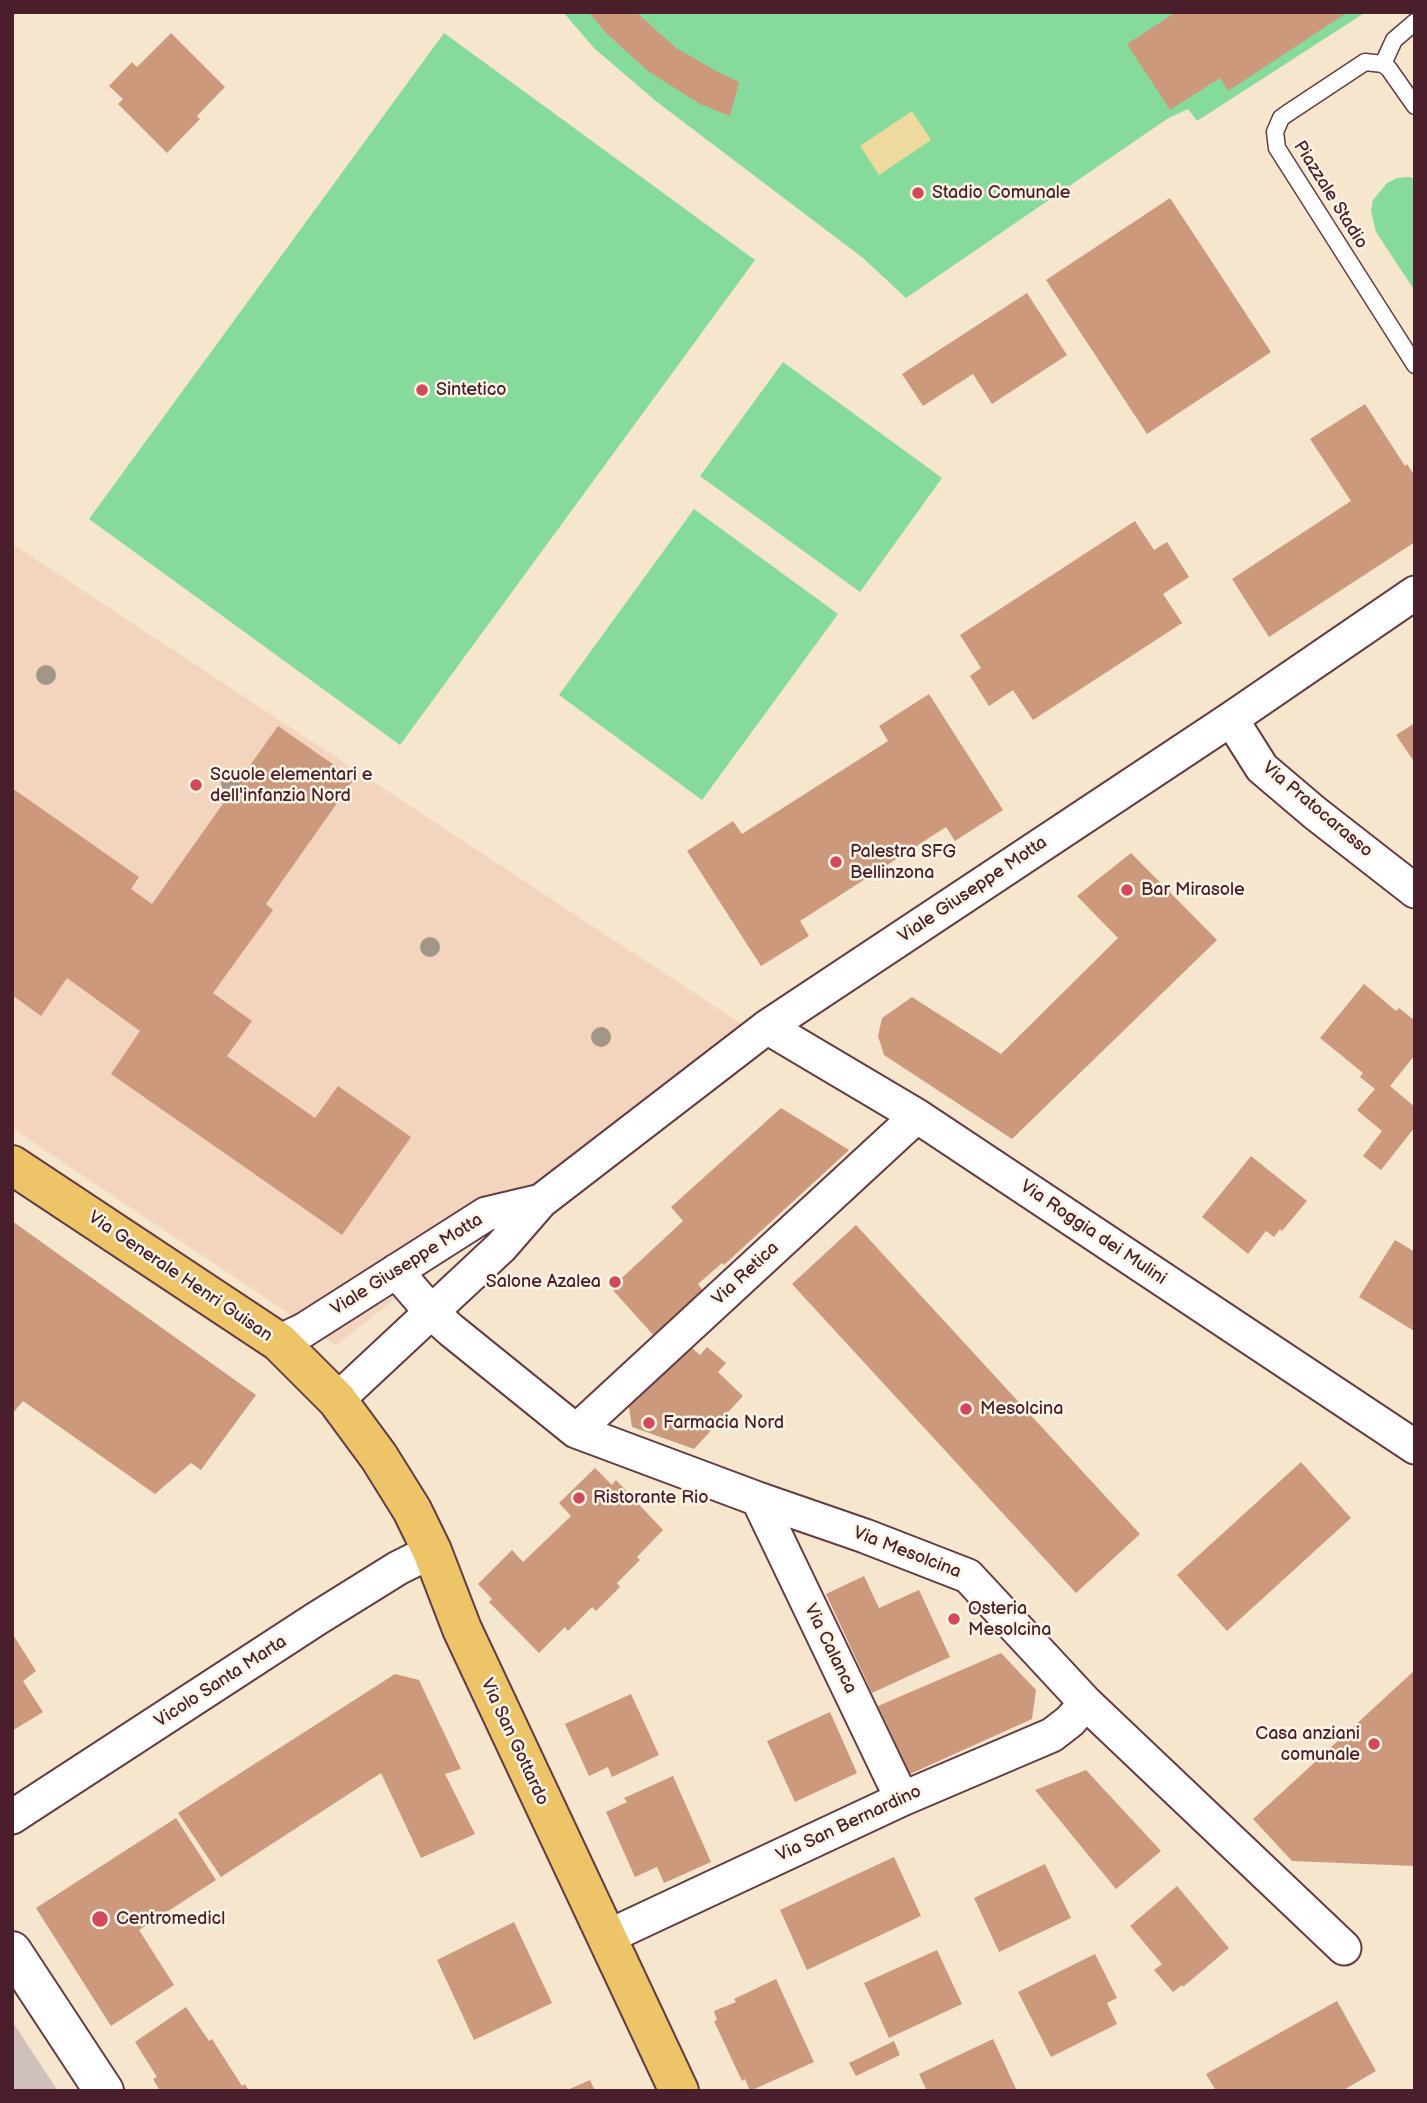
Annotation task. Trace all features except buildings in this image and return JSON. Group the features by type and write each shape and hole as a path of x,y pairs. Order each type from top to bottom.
{"main road":[{"name":"Via Generale Henri Guisan","path":"12,1166 279,1342 337,1400"},
{"name":"Via San Gottardo","path":"337,1400 398,1487 432,1551 462,1629 679,2091"}],"street":[{"name":"Viale Giuseppe Motta","path":"337,1400 500,1247 541,1201 767,1027 1231,719 1415,593"},
{"name":"Via Pratocarasso","path":"1231,719 1262,768 1415,891"},
{"name":"Via Roggia dei Mulini","path":"767,1027 917,1116 1415,1447"},
{"name":"Via Retica","path":"576,1431 917,1116"},
{"name":"Viale Giuseppe Motta","path":"279,1342 304,1330 486,1214 541,1201"},
{"name":"Via Mesolcina","path":"396,1271 432,1313 576,1431 968,1576 1086,1703 1343,1948"},
{"name":"Via Calanca","path":"758,1499 902,1799"},
{"name":"Vicolo Santa Marta","path":"12,1817 342,1602 432,1551"},
{"name":"Via San Bernardino","path":"606,1938 902,1799 1052,1735 1070,1721 1086,1703"},
{"path":"12,1951 104,2091"}],"lane":[{"path":"1415,22 1394,40 1383,64 1395,76 1415,106"},
{"name":"Piazzale Stadio","path":"1383,64 1366,62 1358,65 1288,113 1277,125 1275,140 1277,148 1415,365"}],"shaded area":[{"name":"Scuole elementari e dell'infanzia Nord","path":"12,544 746,1027 336,1345 12,1128"},
{"path":"12,2021 58,2091 12,2091"}],"green space":[{"name":"Stadio Comunale","path":"563,12 1366,12 1197,121 1188,109 1167,119 906,298 863,258 657,102 595,49"},
{"name":"Sintetico","path":"444,33 755,260 400,745 89,519"},
{"path":"1397,178 1415,179 1415,291 1376,232 1371,211 1373,200 1387,183"},
{"path":"783,362 942,478 860,592 700,476"},
{"path":"694,509 838,614 702,800 559,695"}],"sand":[{"path":"912,111 931,140 879,175 860,146"}],"place":[{"name":"Stadio Comunale","path":"918,193"},
{"name":"Sintetico","path":"422,390"},
{"name":"Scuole elementari e dell'infanzia Nord","path":"196,785"},
{"name":"Palestra SFG Bellinzona","path":"836,862"},
{"name":"Bar Mirasole","path":"1127,890"},
{"name":"Salone Azalea","path":"615,1282"},
{"name":"Mesolcina","path":"966,1409"},
{"name":"Farmacia Nord","path":"649,1423"},
{"name":"Ristorante Rio","path":"579,1498"},
{"name":"Osteria Mesolcina","path":"954,1619"},
{"name":"Casa anziani comunale","path":"1374,1744"},
{"name":"Centromedicl","path":"100,1919"}]}
